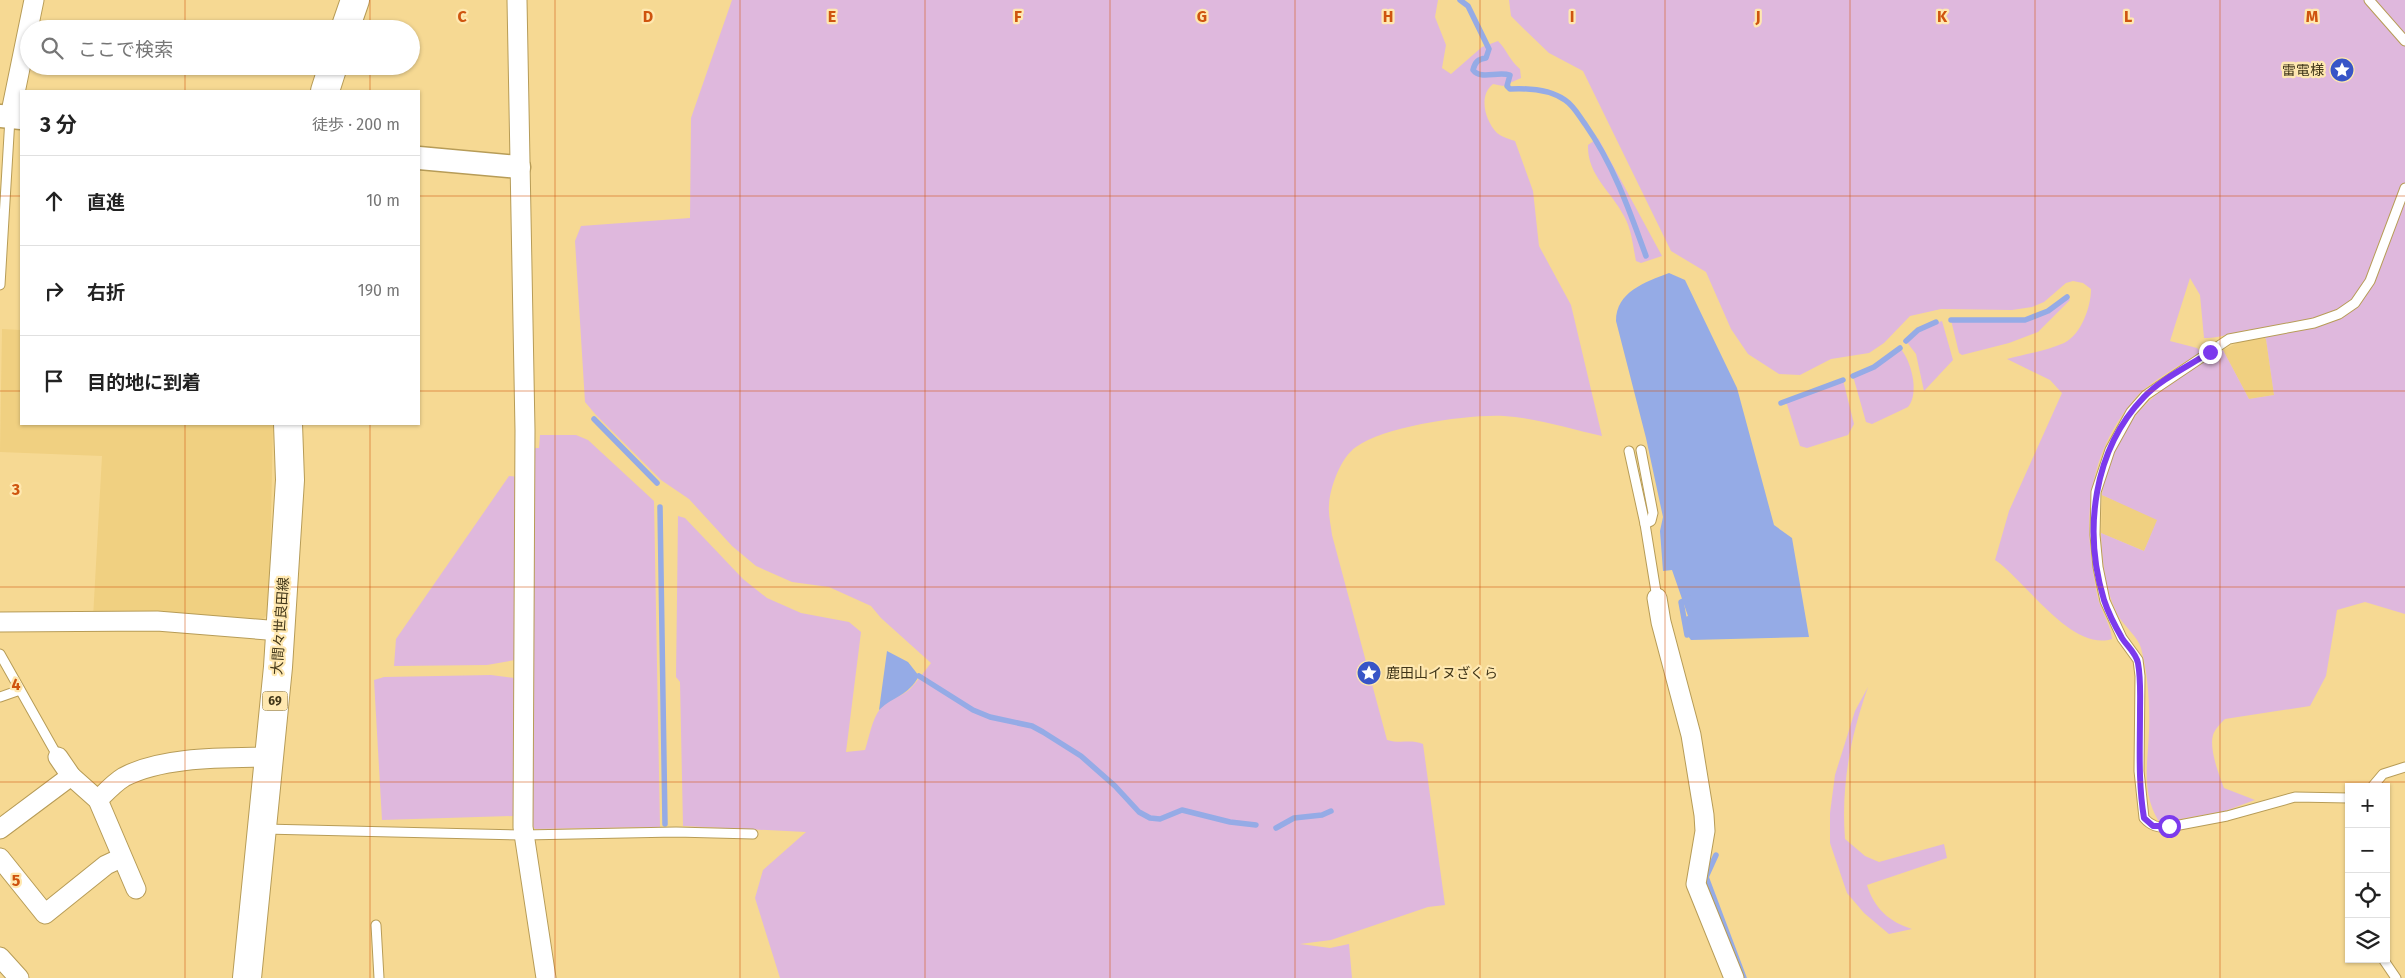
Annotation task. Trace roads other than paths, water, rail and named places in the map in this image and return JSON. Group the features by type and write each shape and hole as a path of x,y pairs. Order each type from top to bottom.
{"main road":[{"path":"348,20 355,0"},
{"path":"324,90 330,75"},
{"name":"大間々世良田線","path":"247,978 270,757 280,631 290,480 288,425"}],"street":[{"path":"30,20 34,0"},
{"path":"517,0 525,430 524,835 546,978"},
{"path":"10,117 20,68"},
{"path":"420,158 519,166"},
{"path":"1657,598 1661,622 1691,735 1704,815 1705,831 1696,884 1734,978"},
{"path":"0,622 156,621 280,631"},
{"path":"58,757 70,776 98,800 121,858 136,889"},
{"path":"98,800 125,777 158,766 217,759 270,757"},
{"path":"0,829 70,776"},
{"path":"0,858 45,914 106,865 121,858"},
{"path":"0,957 19,978"}],"lane":[{"path":"2369,0 2405,41"},
{"path":"0,285 10,117"},
{"path":"2345,798 2295,797 2207,820 2160,827 2148,822 2144,818 2141,796 2140,676 2138,660 2122,638 2105,601 2098,567 2096,492 2110,450 2131,412 2146,395 2229,339 2314,323 2339,314 2355,303 2370,281 2405,188"},
{"path":"1641,450 1653,513 1651,521 1645,524"},
{"path":"1629,451 1645,524 1657,598"},
{"path":"0,654 58,757"},
{"path":"0,697 20,690"},
{"path":"2375,783 2383,774 2405,767"},
{"path":"261,829 524,835 676,832 753,834"},
{"path":"376,925 379,978"},
{"path":"2386,963 2396,978"}],"water":[{"path":"1669,273 1685,280 1737,388 1774,525 1792,538 1809,637 1691,640 1687,635 1685,617 1688,616 1672,570 1663,571 1660,531 1663,517 1646,438 1616,321 1617,311 1626,295 1642,284"},
{"path":"887,651 908,662 919,676 910,688 879,710"}],"waterway":[{"path":"1460,0 1468,6 1489,49 1486,58 1477,61 1473,70 1476,73 1485,75 1510,75 1507,86 1510,89 1546,91 1559,96 1571,105 1595,139 1612,171 1627,204 1646,256"},
{"path":"1951,320 2025,320 2048,311 2067,297"},
{"path":"1906,341 1918,330 1936,322"},
{"path":"1853,376 1874,367 1900,348"},
{"path":"1781,403 1843,380"},
{"path":"594,419 657,483"},
{"path":"660,507 665,824"},
{"path":"1687,635 1681,602 1690,598"},
{"path":"919,676 973,710 990,717 1032,726 1043,732 1081,756 1115,786 1139,812 1150,818 1160,819 1182,810 1230,822 1256,825"},
{"path":"1276,828 1294,818 1322,815 1331,811"},
{"path":"1716,855 1706,877 1744,978"}],"place":[{"name":"雷電様","path":"2342,70"},
{"name":"鹿田山イヌざくら","path":"1369,673"}]}
